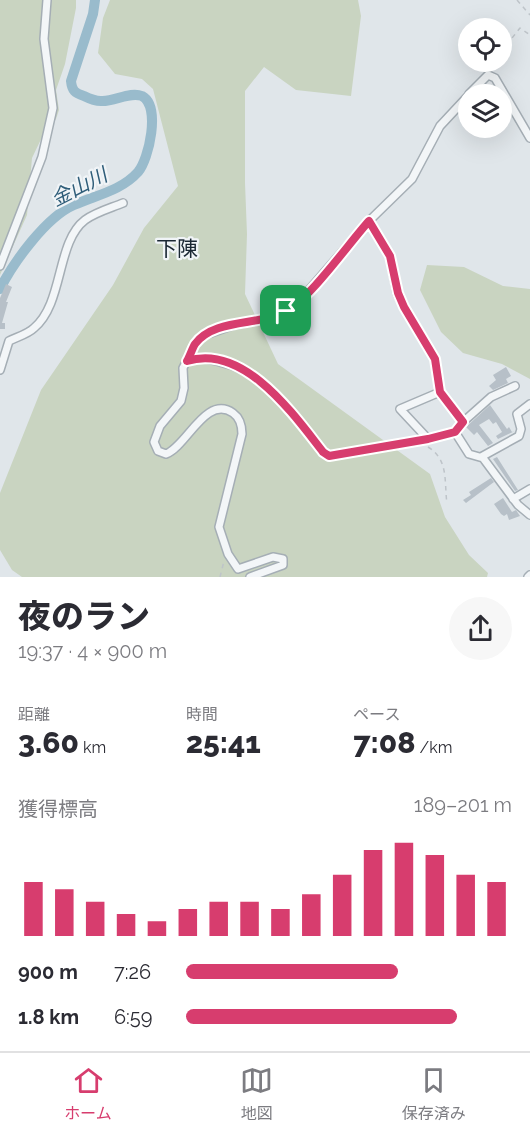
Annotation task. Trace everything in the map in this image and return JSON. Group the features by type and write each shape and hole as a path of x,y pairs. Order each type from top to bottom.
{"street":[{"path":"0,266 42,157 53,108 44,39 47,0"},
{"path":"479,84 488,75 495,78 530,138"},
{"path":"250,577 283,565 283,559 273,557 238,569 228,554 219,527 242,434 242,425 237,416 230,410 220,408 210,412 173,451 166,454 158,451 154,442 160,426 181,401 184,388 183,368 195,345 205,335 234,325 272,318 296,305 369,221 412,179 431,140 458,106"},
{"path":"0,370 9,341 35,328 50,305 58,285 67,248 77,229 86,220 123,202"},
{"path":"369,221 390,256 398,293 404,307 435,359 440,392 463,422"},
{"path":"187,361 195,358 209,359 243,369 269,387 288,406 323,452 329,456 426,442 455,432 492,397 515,386"},
{"path":"426,442 400,410 440,392"},
{"path":"482,458 519,436 521,429 517,414 530,404"},
{"path":"455,432 469,454 482,458 513,499 530,515"},
{"path":"513,499 530,489"}],"path":[{"path":"517,0 530,15"},
{"path":"512,38 520,28 530,35"},
{"path":"426,442 438,452 443,461 447,504"},
{"path":"220,577 224,560"}],"green space":[{"path":"0,0 76,0 76,8 65,64 56,90 59,110 32,158 27,215 0,275"},
{"path":"110,0 358,0 361,16 351,96 296,90 264,67 245,91 247,234 245,294 278,364 430,474 445,517 469,555 488,573 487,577 22,577 12,570 0,550 0,493 41,390 113,285 144,228 178,186 153,89 142,79 115,74 98,53 103,18"},
{"path":"427,265 464,267 503,286 530,289 530,379 502,364 463,353 441,332 420,290"}],"building":[{"path":"6,284 12,287 2,323 5,323 5,329 0,329 0,298"},
{"path":"506,367 511,376 506,379 508,383 493,390 489,386 496,380 493,375"},
{"path":"490,405 507,429 509,427 512,432 515,431 498,439 496,436 502,432 496,422 493,424 489,419 479,425 493,443 488,446 477,432 474,435 466,427"},
{"path":"497,457 518,490 515,491 493,459"},
{"path":"491,478 494,482 466,503 463,500 471,495 469,492"},
{"path":"503,498 512,512 516,510 520,516 509,520 507,514 504,516 501,514 494,504"}],"waterway":[{"name":"金山川","path":"0,289 31,242 52,220 74,205 124,184 138,172 146,156 152,121 148,102 142,96 132,95 97,101 78,94 72,87 71,81 93,14 95,0"}],"district":[{"name":"下陳","path":"177,249"}],"route":[{"path":"369,221 384,242 390,256 398,293 404,307 435,359 440,392 463,422 455,432 428,439 329,456 323,452 288,406 269,387 243,369 209,359 195,358 187,361 195,345 205,335 234,325 272,318 286,311 296,305 369,221"}]}
